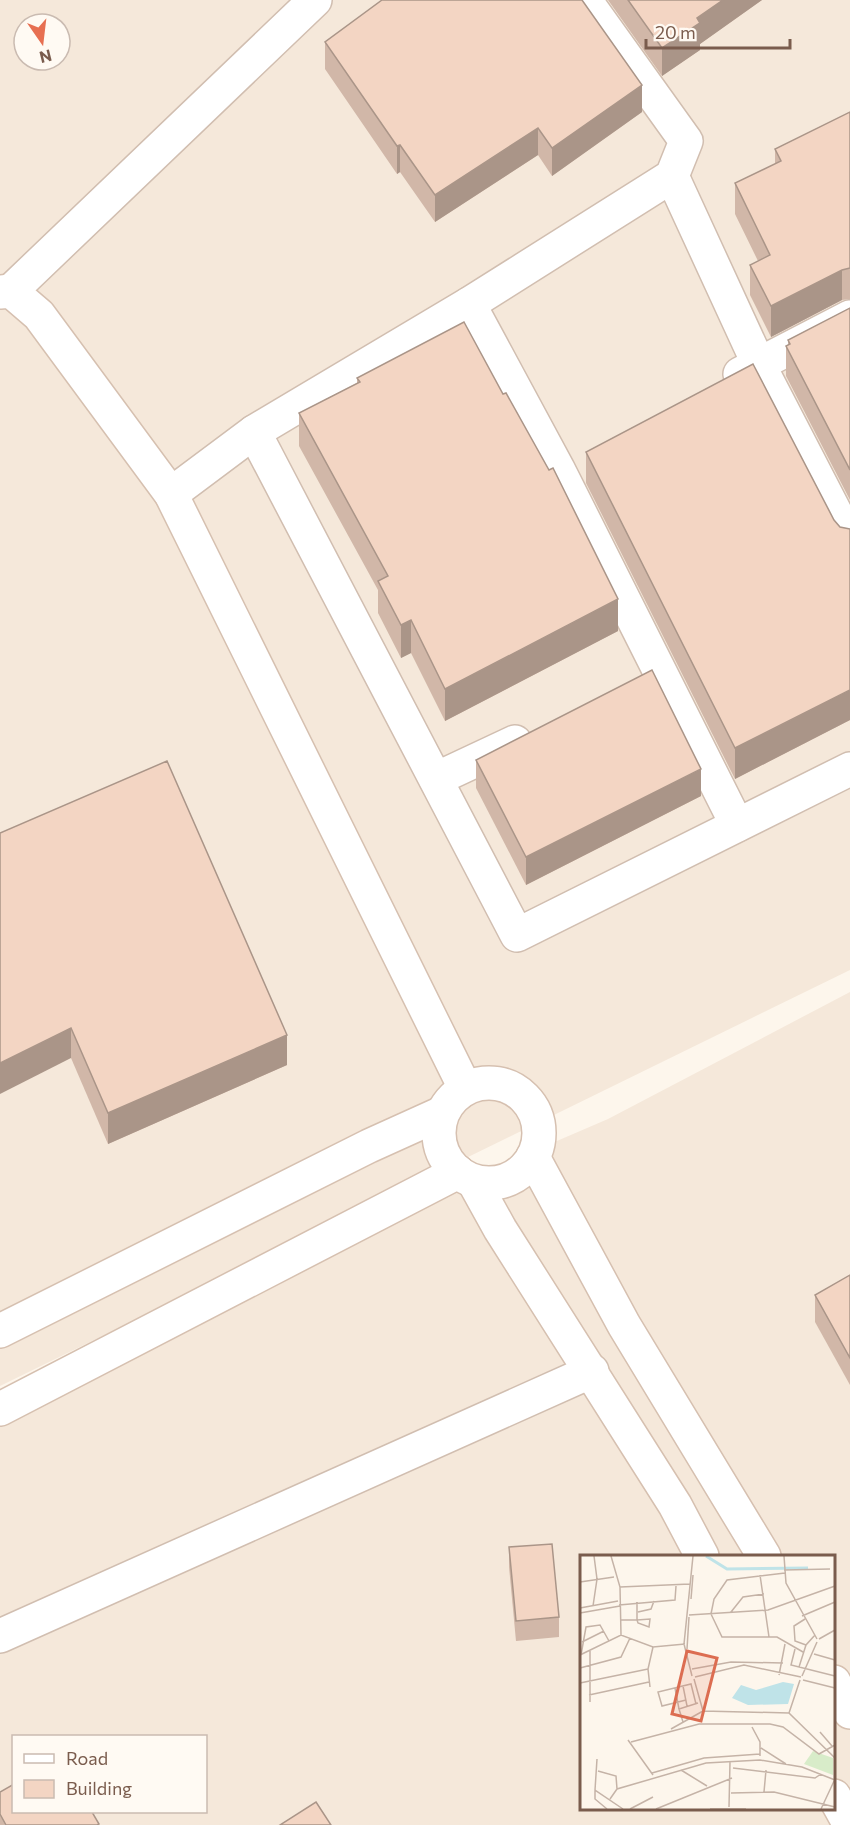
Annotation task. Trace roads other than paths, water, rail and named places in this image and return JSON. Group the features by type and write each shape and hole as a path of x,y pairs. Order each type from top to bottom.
{"street":[{"path":"315,0 6,291 39,315 171,494 465,1088"},
{"path":"171,494 254,432 469,304 672,176 686,141 585,0"},
{"path":"672,176 759,364 850,541"},
{"path":"469,304 569,463 649,677 737,825"},
{"path":"716,386 850,317"},
{"path":"254,432 517,935 850,769"},
{"path":"436,779 543,728"},
{"path":"0,1409 466,1177 489,1183 506,1180 521,1173 539,1145 540,1129 536,1112 526,1098 513,1088 498,1083 481,1083 465,1088 452,1099 442,1113 439,1129 440,1145 447,1161 466,1177 592,1371 675,1505 701,1555"},
{"path":"0,1331 369,1146 442,1113"},
{"path":"533,1157 624,1325 763,1555"},
{"path":"0,1636 592,1371"},
{"path":"835,1684 850,1712"},
{"path":"835,1798 850,1825"}]}
